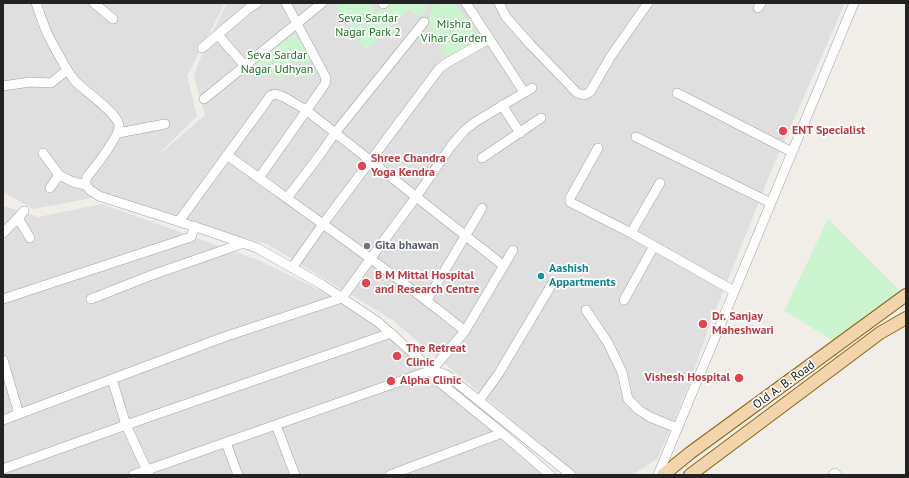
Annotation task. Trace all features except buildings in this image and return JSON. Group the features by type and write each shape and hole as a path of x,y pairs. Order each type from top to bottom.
{"main road":[{"name":"Old A. B. Road","path":"663,475 690,453 906,295"},
{"name":"Old A. B. Road","path":"690,475 880,333 905,320"}],"street":[{"path":"36,3 48,37 67,70 79,85 96,98 118,122 118,133 87,177 86,185"},
{"path":"202,48 257,3"},
{"path":"259,178 325,84 326,78 286,3"},
{"path":"204,99 322,3"},
{"path":"3,420 224,337 342,298 416,197 451,146 465,130 475,122 528,90 488,39 466,3"},
{"path":"499,3 506,17 530,44 577,94 584,95 590,92 611,56 648,3"},
{"path":"658,475 854,3"},
{"path":"97,4 113,19"},
{"path":"287,198 335,133 424,22"},
{"path":"218,35 245,66"},
{"path":"292,268 323,224 439,69 488,39"},
{"path":"3,86 30,82 51,84 67,70"},
{"path":"677,93 792,152"},
{"path":"179,221 270,96 275,94 284,97 306,110 504,266"},
{"path":"502,105 520,133"},
{"path":"482,158 541,118"},
{"path":"118,133 165,124"},
{"path":"636,137 771,203"},
{"path":"598,148 570,198 570,201 631,233 734,291"},
{"path":"43,153 59,175 74,182 86,185 90,190 99,196 179,221 257,248 321,284 392,333 432,370 438,381 502,433 550,475"},
{"path":"227,155 371,258 465,331"},
{"path":"50,188 59,175"},
{"path":"631,233 660,183"},
{"path":"427,300 482,208"},
{"path":"3,233 21,214 30,238"},
{"path":"3,299 191,237 194,226"},
{"path":"91,299 152,275 244,243"},
{"path":"624,300 654,246"},
{"path":"133,475 148,473 226,443 432,370 465,331 513,250"},
{"path":"479,401 499,373 552,284"},
{"path":"586,310 608,343 622,372 628,399 639,410 650,417 677,428"},
{"path":"3,469 392,333"},
{"path":"3,360 19,414"},
{"path":"432,370 447,375 571,475"},
{"path":"112,379 126,425 148,473"},
{"path":"276,425 295,475"},
{"path":"390,475 403,473 502,433"},
{"path":"226,443 238,475"},
{"path":"833,475 835,473 837,475"}],"shaded area":[{"path":"3,3 225,3 187,76 197,116 153,160 205,115 194,76 199,61 227,3 845,3 770,174 709,327 687,390 657,459 632,475 578,475 391,319 267,244 106,201 115,193 33,209 3,192"},
{"path":"102,204 258,260 346,303 380,328 545,475 3,475 3,206 38,217"}],"green space":[{"name":"Seva Sardar Nagar Park 2","path":"335,3 368,3 377,12 390,3 427,3 422,17 408,10 365,51"},
{"name":"Mishra Vihar Garden","path":"434,3 455,3 480,40 447,57 428,21"},
{"name":"Seva Sardar Nagar Udhyan","path":"294,34 313,58 304,65 295,59 282,79 250,66"},
{"path":"828,219 901,292 834,341 784,311"}],"place":[{"name":"ENT Specialist","path":"783,131"},
{"name":"Shree Chandra Yoga Kendra","path":"362,166"},
{"name":"Gita bhawan","path":"367,246"},
{"name":"Aashish Appartments","path":"541,276"},
{"name":"B M Mittal Hospital and Research Centre","path":"366,283"},
{"name":"Dr. Sanjay Maheshwari","path":"703,324"},
{"name":"The Retreat Clinic","path":"397,356"},
{"name":"Vishesh Hospital","path":"739,378"},
{"name":"Alpha Clinic","path":"391,381"}]}
